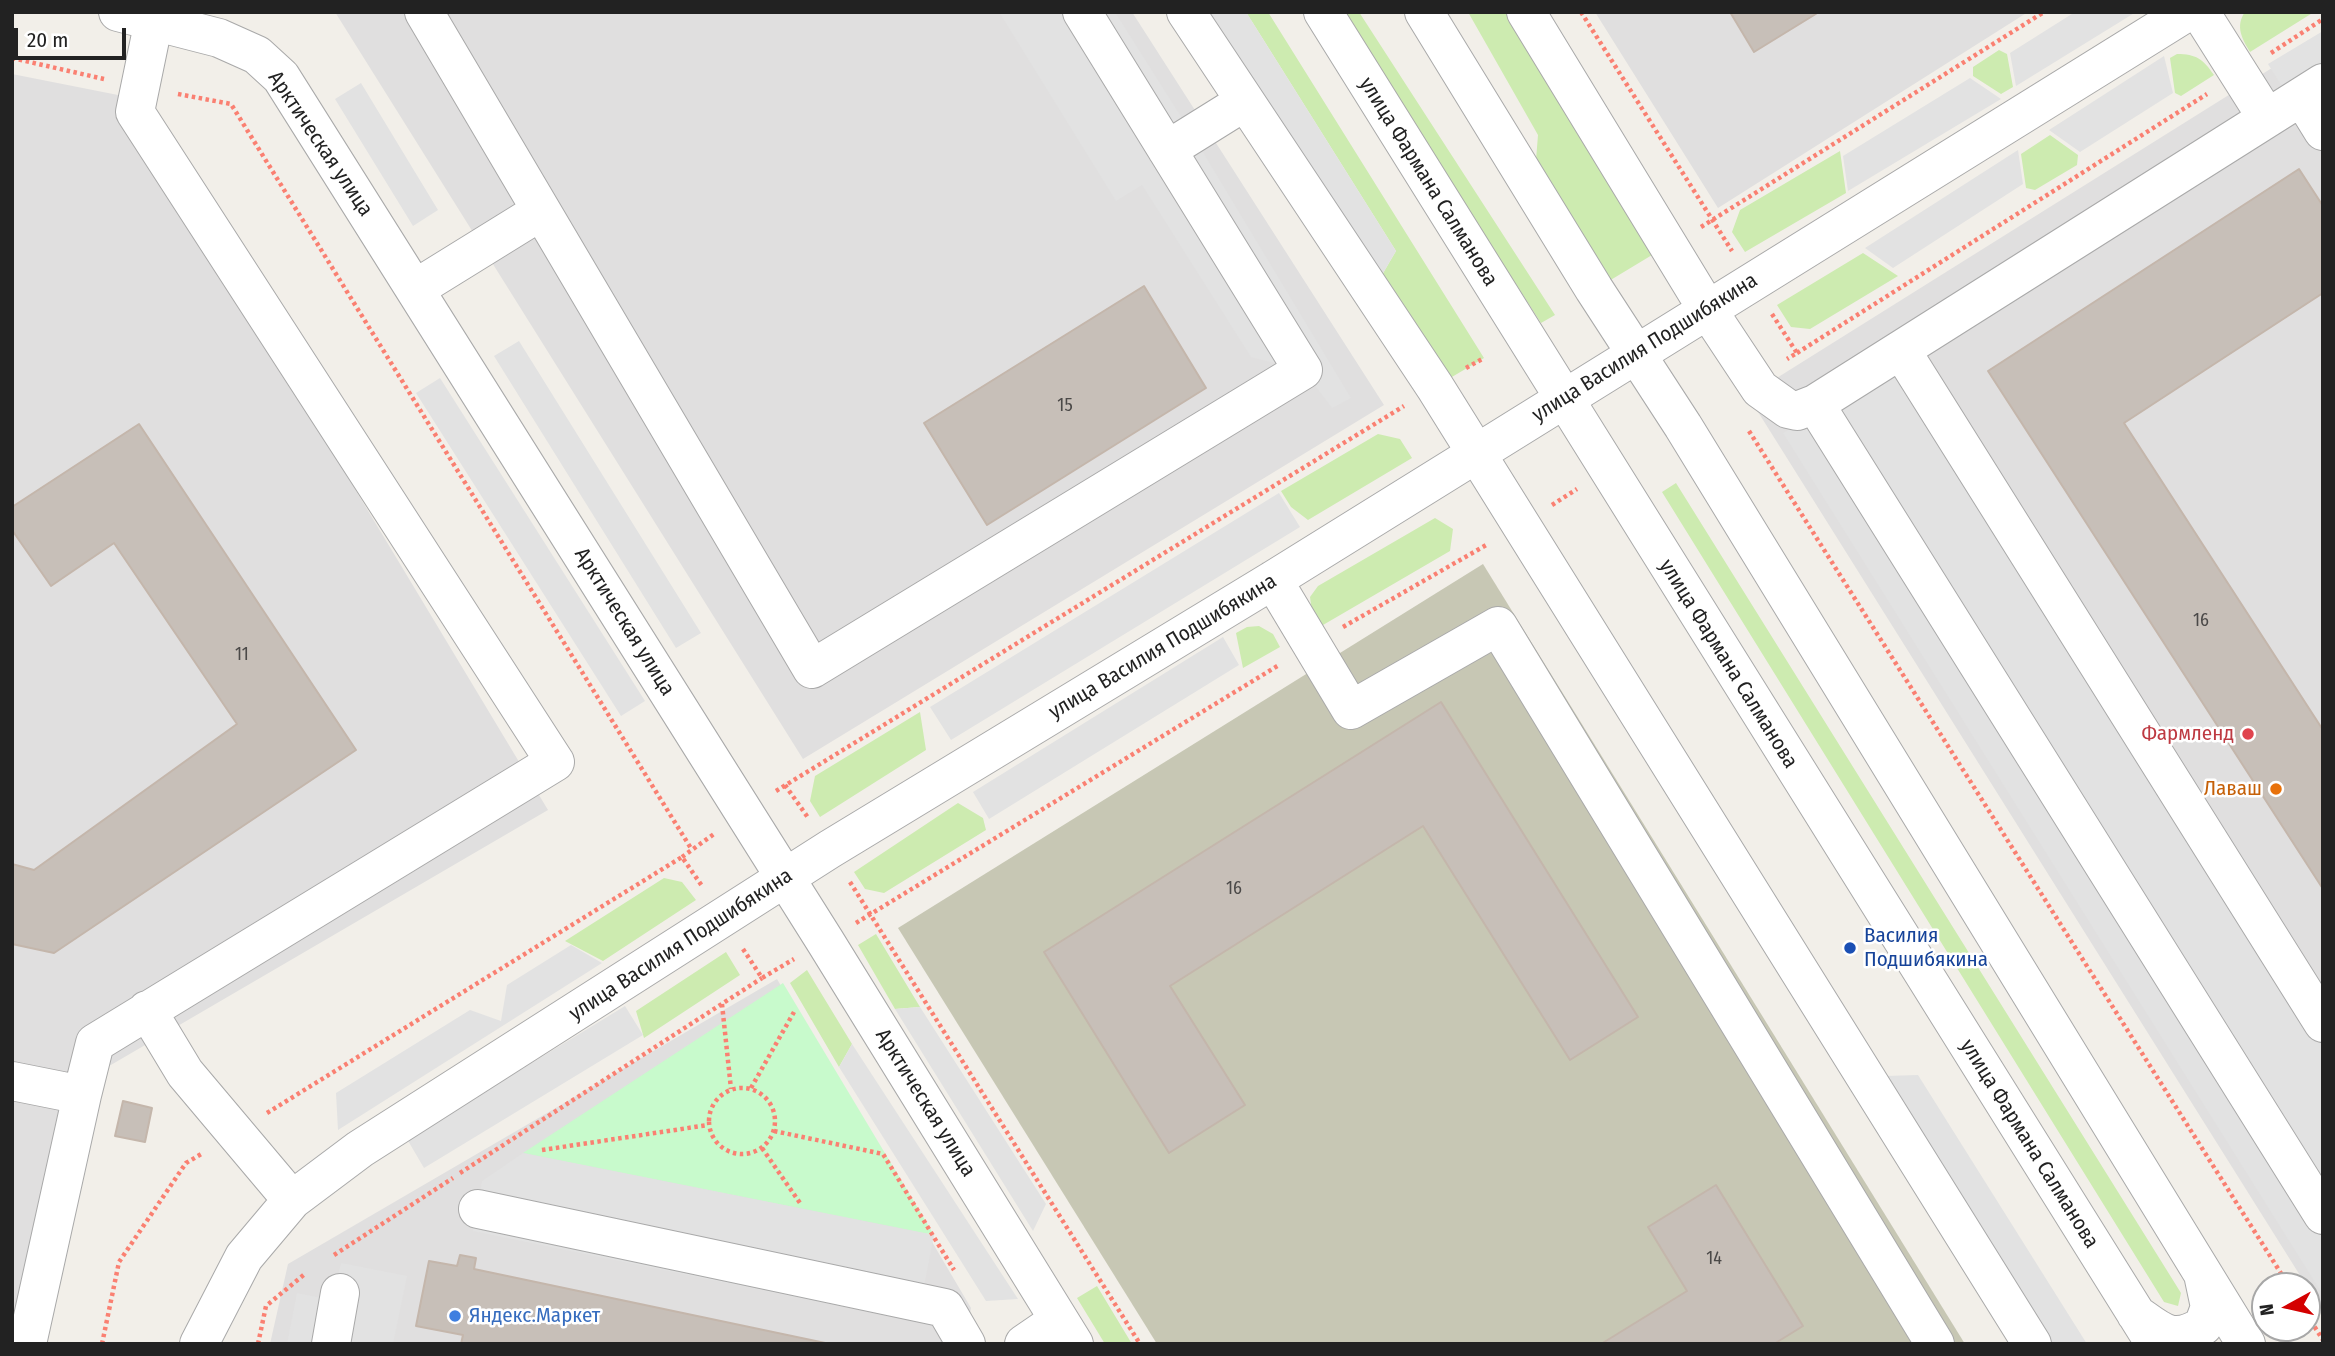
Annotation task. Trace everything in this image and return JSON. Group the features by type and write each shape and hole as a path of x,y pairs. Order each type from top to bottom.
{"street":[{"path":"424,12 812,669 1303,370 1082,12"},
{"path":"1186,12 1435,387 2032,1344"},
{"name":"улица Фармана Салманова","path":"1323,12 2145,1329 2167,1335 2186,1336 2203,1326 2210,1307 2203,1273"},
{"name":"улица Фармана Салманова","path":"1424,12 2246,1344"},
{"path":"1526,12 1707,309 1760,389 1788,409 1797,411 1815,404 2312,90 2323,131"},
{"name":"улица Василия Подшибякина","path":"199,1344 244,1257 292,1200 360,1149 785,877 1273,580 2187,12"},
{"path":"2200,12 2267,118"},
{"path":"27,1344 95,1043 555,762 135,112 139,86 136,16"},
{"name":"Арктическая улица","path":"136,16 219,38 257,55 281,77 785,877 1067,1332 1024,1344"},
{"path":"1167,150 1244,102"},
{"path":"415,289 541,211"},
{"path":"1900,350 2323,1023"},
{"path":"1815,404 2323,1214"},
{"path":"1273,580 1352,710 1498,626 1935,1344"},
{"path":"147,1010 185,1073 292,1200"},
{"path":"12,1080 82,1094"},
{"path":"478,1209 945,1308 966,1344"},
{"path":"331,1278 331,1344"}],"path":[{"path":"1581,12 1712,220"},
{"path":"1688,234 2044,12"},
{"path":"1797,353 2323,19"},
{"path":"12,58 231,104 692,850"},
{"path":"682,857 785,785 1405,405"},
{"path":"1742,421 2280,1272"},
{"path":"785,785 830,849 1140,1344"},
{"path":"331,1278 762,978"},
{"path":"722,1004 731,1089"},
{"path":"751,1088 794,1012"},
{"path":"751,1088 761,1093 774,1110 774,1131 762,1148 752,1153 729,1152 719,1146 709,1125 713,1102 731,1089 751,1088"},
{"path":"542,1150 709,1125"},
{"path":"774,1131 883,1154 956,1273"},
{"path":"762,1148 800,1203"},
{"path":"258,1344 266,1306 311,1270"}],"shaded area":[{"path":"335,12 1132,12 1384,405 803,759"},
{"path":"999,12 1115,12 1351,398 1332,408 1303,370 1251,357 1142,185 1116,201"},
{"path":"1187,12 1246,12 1396,251 1372,292"},
{"path":"1595,12 2028,12 1718,208"},
{"path":"2075,12 2136,12 2016,86 2010,53"},
{"path":"2323,31 2323,152 2268,64"},
{"path":"2323,36 2323,1312 2321,1272 2298,1272 1748,396"},
{"path":"2164,56 2173,93 2080,152 2049,130"},
{"path":"12,74 118,95 548,810 104,1069 12,1344"},
{"path":"1970,78 2001,99 1848,191 1843,156"},
{"path":"361,83 438,210 413,226 335,99"},
{"path":"2018,150 2023,184 1893,268 1865,248"},
{"path":"519,341 701,633 676,648 494,356"},
{"path":"1917,352 2323,996 2323,1295 2321,1272 2309,1272 1783,433"},
{"path":"440,378 645,701 621,716 416,393"},
{"path":"1279,493 1300,527 951,740 930,707"},
{"path":"1483,564 1965,1344 1157,1344 898,928"},
{"path":"1223,637 1239,665 989,819 973,792"},
{"path":"571,945 602,963 338,1130 336,1093 470,1010 501,1021 507,985"},
{"path":"777,979 971,1308 964,1344 270,1344 288,1264"},
{"path":"625,1006 643,1035 424,1168 407,1139"},
{"path":"920,1007 1046,1204 1033,1231 895,1009"},
{"path":"852,1044 1018,1299 986,1301 839,1067"},
{"path":"1918,1075 2087,1344 2051,1344 1885,1076"},
{"path":"523,1153 934,1235 917,1322 473,1231 482,1181"},
{"path":"341,1263 407,1276 393,1344 287,1344 297,1293 332,1300"}],"green space":[{"path":"1246,12 1268,12 1484,358 1435,387 1372,292 1396,251"},
{"path":"1340,12 1359,12 1555,315 1541,323"},
{"path":"1468,12 1505,12 1657,252 1609,281 1536,160 1538,135"},
{"path":"2245,12 2314,12 2250,52 2240,27"},
{"path":"1999,50 2007,54 2013,87 2001,94 1973,76 1973,67"},
{"path":"2177,54 2198,58 2214,75 2181,96 2175,93 2170,58"},
{"path":"2050,135 2078,155 2077,165 2035,190 2026,188 2021,154"},
{"path":"1840,151 1846,193 1745,252 1732,232 1740,210"},
{"path":"1863,253 1898,276 1810,329 1791,327 1777,305"},
{"path":"1378,434 1400,439 1412,458 1308,520 1291,507 1281,491"},
{"path":"1676,483 2181,1293 2178,1306 2164,1302 1662,492"},
{"path":"1435,518 1453,529 1450,551 1323,625 1312,612 1310,597 1318,586"},
{"path":"1259,626 1273,634 1280,647 1243,668 1236,633 1247,627"},
{"path":"920,712 926,750 820,817 810,801 815,776"},
{"path":"958,803 983,818 986,830 884,893 865,889 854,872"},
{"path":"664,878 682,882 696,900 603,961 565,941"},
{"path":"876,934 920,1007 895,1009 858,945"},
{"path":"726,952 740,975 644,1038 636,1011"},
{"path":"807,970 852,1044 839,1067 790,983"},
{"path":"783,983 934,1235 523,1153"},
{"path":"1097,1286 1132,1344 1105,1344 1077,1298"}],"building":[{"path":"1730,12 1819,12 1754,52"},
{"path":"2299,169 2323,206 2323,293 2124,423 2323,730 2323,889 1988,371"},
{"path":"1144,286 1206,388 987,525 924,423"},
{"path":"139,424 356,750 54,953 12,944 12,864 34,870 237,724 114,543 51,586 12,530 12,507"},
{"path":"1441,702 1638,1017 1570,1060 1423,826 1170,986 1245,1105 1169,1153 1044,952"},
{"path":"123,1101 152,1108 145,1142 115,1136"},
{"path":"1716,1185 1803,1326 1774,1344 1601,1344 1687,1291 1648,1227"},
{"path":"460,1255 476,1258 474,1269 830,1344 461,1344 463,1335 416,1326 429,1261 457,1266"}],"place":[{"name":"Фармленд","path":"2248,734"},
{"name":"Лаваш","path":"2276,789"},
{"name":"Василия Подшибякина","path":"1850,948"},
{"name":"Яндекс.Маркет","path":"455,1316"}]}
